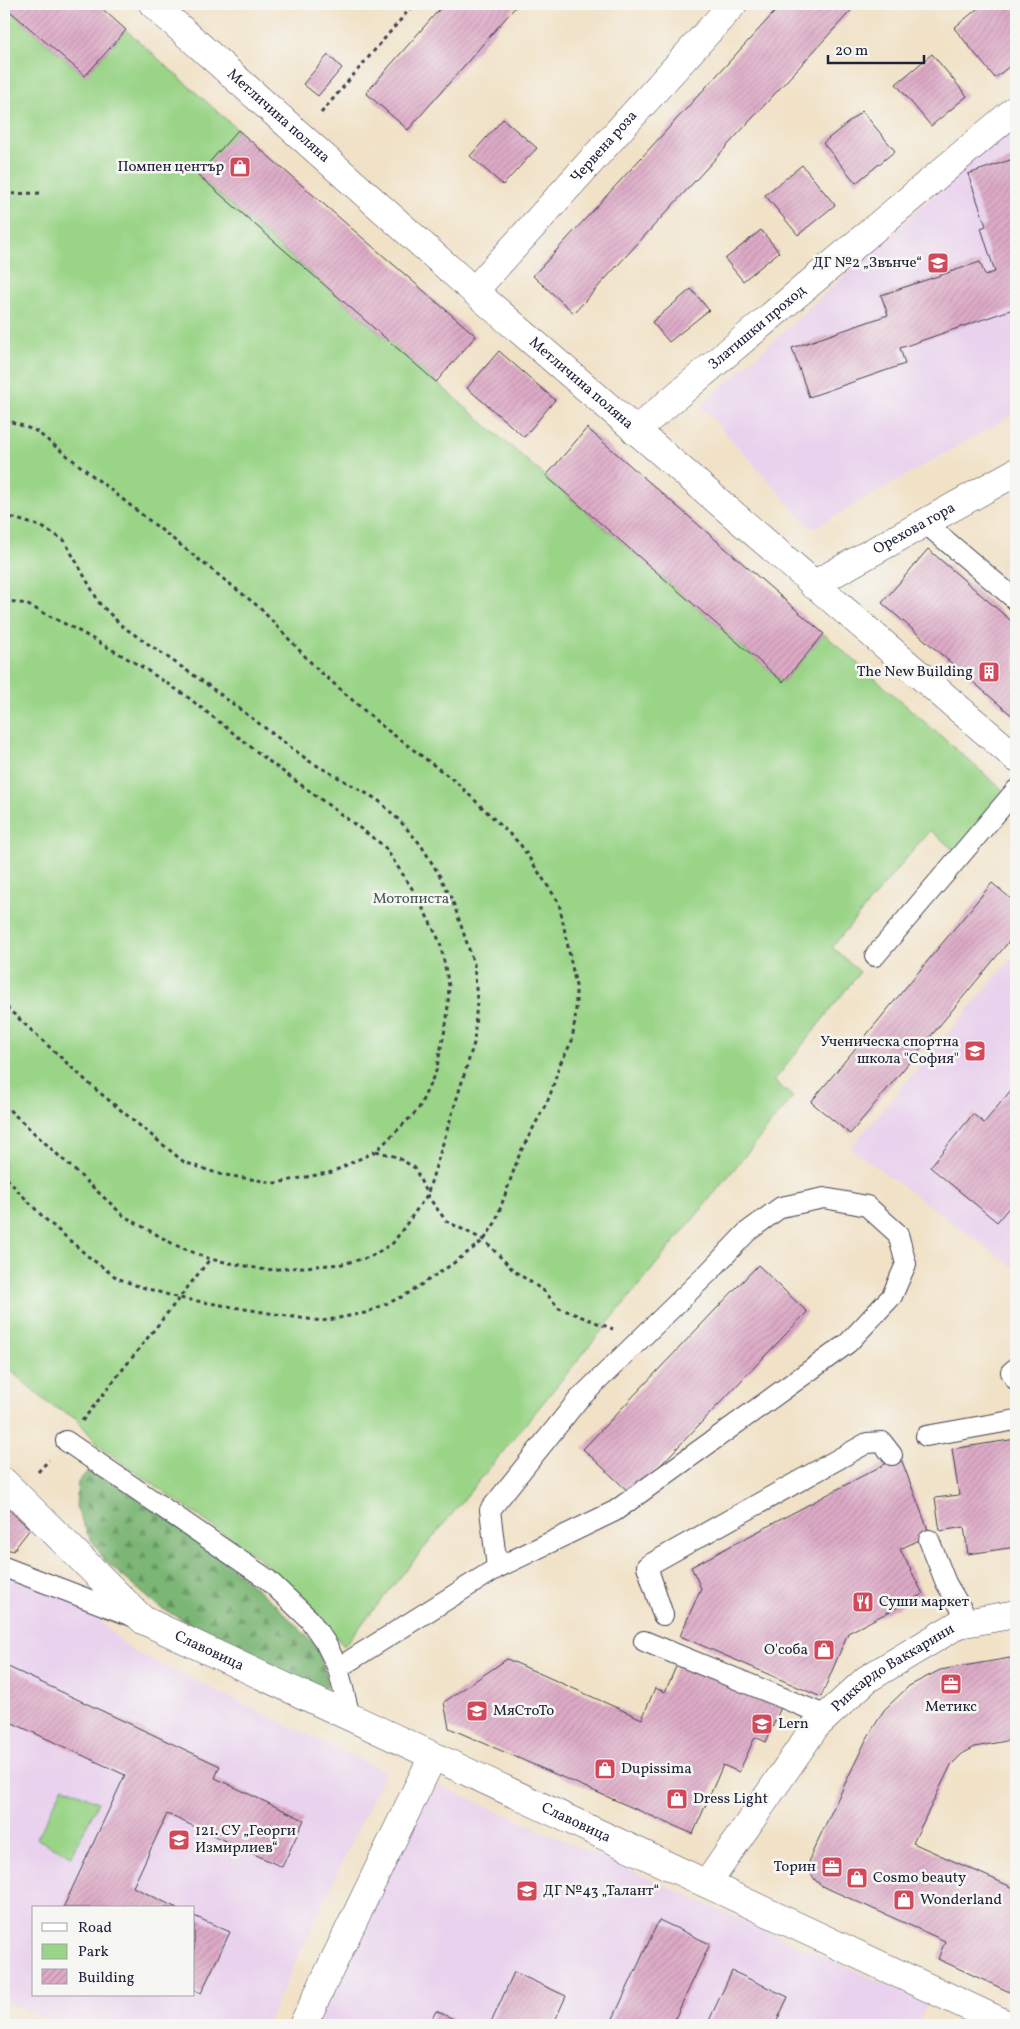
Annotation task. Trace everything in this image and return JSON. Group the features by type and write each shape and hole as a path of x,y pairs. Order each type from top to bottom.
{"street":[{"name":"Метличина поляна","path":"153,4 474,291 1016,758"},
{"name":"Червена роза","path":"474,291 733,4"},
{"name":"Златишки проход","path":"635,431 1016,109"},
{"name":"Орехова гора","path":"813,585 1016,472"},
{"name":"Славовица","path":"10,1489 143,1620 1008,2025"},
{"name":"Риккардо Ваккарини","path":"707,1884 815,1727 867,1679 959,1624 1016,1614"},
{"path":"303,2025 433,1756"}],"lane":[{"path":"925,523 1016,600"},
{"path":"875,956 1016,790"},
{"path":"338,1668 497,1568 615,1511 848,1343 892,1296 906,1264 898,1234 867,1206 824,1198 781,1207 748,1232 578,1400 490,1510 497,1568"},
{"path":"1016,1368 1011,1372 1016,1380"},
{"path":"926,1436 1016,1420"},
{"path":"66,1441 267,1579 309,1619 325,1642 338,1668 350,1717"},
{"path":"664,1615 647,1566 867,1443 882,1442 892,1455"},
{"path":"929,1540 946,1583 969,1622"},
{"path":"4,1567 143,1620"},
{"path":"644,1641 827,1716"}],"path":[{"path":"301,136 414,4"},
{"path":"4,194 41,193"},
{"path":"4,419 36,431 259,607 316,668 382,726 456,782 520,844 559,903 576,986 576,1012 572,1040 559,1066 550,1096 520,1153 495,1223 484,1240 450,1266 404,1296 365,1313 322,1320 286,1316 179,1298 135,1285 117,1278 89,1258 44,1218 4,1176"},
{"path":"4,515 42,526 64,540 100,604 122,626 205,682 309,761 378,800 421,845 453,902 474,964 476,1008 474,1043 426,1195 393,1243 370,1257 342,1264 305,1269 266,1270 210,1259 175,1245 124,1216 4,1105"},
{"path":"4,600 26,604 139,665 185,695 270,762 384,846 415,892 440,942 449,986 447,1020 436,1071 418,1110 376,1151 332,1172 276,1183 219,1174 184,1162 94,1088 4,1006"},
{"path":"376,1151 396,1157 415,1168 426,1195 446,1221 484,1240 514,1271 544,1291 559,1308 613,1328 645,1335"},
{"path":"10,1489 66,1441 210,1259"}],"shaded area":[{"name":"ДГ №2 „Звънче“","path":"1016,121 1016,413 812,529 701,406"},
{"name":"Ученическа спортна школа \"София\"","path":"1016,953 1016,1269 850,1148"},
{"name":"121. СУ „Георги Измирлиев“","path":"4,1558 55,1579 131,1650 385,1772 266,2025 59,2025 4,2000"},
{"name":"ДГ №43 „Талант“","path":"428,1780 928,2003 917,2025 317,2025"}],"green space":[{"name":"Мотописта","path":"4,6 85,76 126,30 238,130 198,176 783,682 824,634 1005,792 955,851 930,830 832,947 860,972 774,1081 793,1097 344,1646 300,1596 261,1560 100,1447 76,1418 49,1404 4,1365"},
{"path":"88,1471 116,1483 216,1554 277,1606 316,1646 326,1674 327,1686 318,1691 159,1607 106,1562 87,1533 76,1507 78,1482"},
{"path":"63,1786 98,1802 72,1856 37,1839"}],"building":[{"path":"4,4 97,4 126,30 85,76"},
{"path":"444,4 518,4 408,130 366,93"},
{"path":"782,4 857,4 574,313 533,276"},
{"path":"983,4 1011,4 1016,10 1016,61 995,78 954,28"},
{"path":"932,54 967,96 931,126 896,84"},
{"path":"328,55 342,68 318,96 303,84"},
{"path":"862,111 895,151 856,183 823,143"},
{"path":"503,119 537,148 503,185 470,156"},
{"path":"238,130 476,336 436,382 198,175"},
{"path":"1016,158 1016,308 900,348 905,364 809,397 792,348 888,315 881,295 980,262 985,275 995,272 981,228 986,226 968,174"},
{"path":"802,165 835,205 798,235 765,195"},
{"path":"761,230 779,252 743,281 725,259"},
{"path":"691,289 709,310 669,342 652,322"},
{"path":"499,351 555,400 524,437 467,388"},
{"path":"587,428 824,634 783,682 546,476"},
{"name":"The New Building","path":"928,549 1016,625 1016,719 882,603"},
{"path":"992,883 1016,903 1016,933 850,1134 811,1102"},
{"path":"1016,1084 1016,1199 997,1222 930,1167 973,1114 984,1123"},
{"path":"758,1265 807,1312 632,1495 583,1449"},
{"path":"1016,1439 1016,1547 968,1554 964,1527 940,1531 935,1498 959,1495 952,1449"},
{"path":"900,1456 930,1535 900,1549 923,1594 848,1633 821,1697 680,1636 701,1588 691,1567"},
{"path":"4,1505 30,1529 13,1551 4,1548"},
{"path":"1016,1657 1016,1739 975,1747 962,1754 951,1765 913,1843 1016,1889 1016,1995 938,1959 945,1941 822,1886 810,1872 809,1864 811,1855 866,1740 884,1710 909,1686 940,1670"},
{"path":"507,1659 642,1719 655,1688 665,1692 678,1662 781,1707 766,1742 755,1737 739,1772 723,1765 693,1834 449,1728 444,1702"},
{"path":"4,1665 220,1766 215,1778 304,1820 282,1867 167,1814 133,1887 173,1906 64,1906 125,1775 4,1719"},
{"path":"195,1916 230,1932 201,1993 195,1990"},
{"path":"659,1920 710,1944 672,2025 610,2025"},
{"path":"732,1971 788,1997 775,2025 707,2025"},
{"path":"514,1972 566,1996 553,2025 490,2025"},
{"path":"436,2011 467,2025 429,2025"}],"place":[{"name":"Помпен център","path":"240,167"},
{"name":"ДГ №2 „Звънче“","path":"938,263"},
{"name":"The New Building","path":"989,672"},
{"name":"Ученическа спортна школа \"София\"","path":"975,1051"},
{"name":"Суши маркет","path":"863,1602"},
{"name":"О'соба","path":"824,1650"},
{"name":"Метикс","path":"951,1684"},
{"name":"МяСтоТо","path":"477,1711"},
{"name":"Lern","path":"762,1724"},
{"name":"Dupissima","path":"605,1769"},
{"name":"Dress Light","path":"677,1799"},
{"name":"121. СУ „Георги Измирлиев“","path":"179,1840"},
{"name":"Торин","path":"832,1867"},
{"name":"Cosmo beauty","path":"857,1878"},
{"name":"ДГ №43 „Талант“","path":"527,1891"},
{"name":"Wonderland","path":"904,1900"}]}
